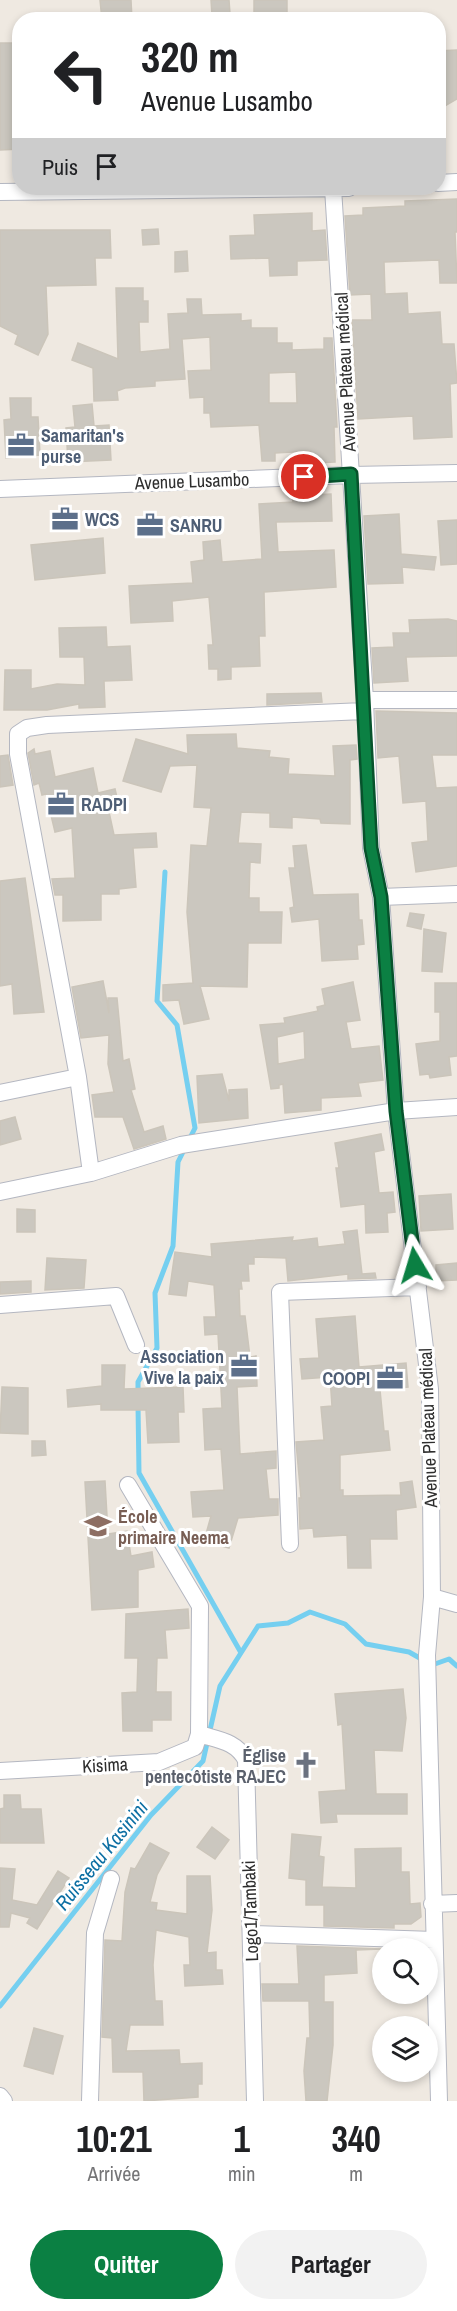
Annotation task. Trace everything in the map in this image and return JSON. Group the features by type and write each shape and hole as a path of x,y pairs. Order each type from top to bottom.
{"street":[{"name":"Avenue Plateau médical","path":"333,195 365,706 371,848 381,897 396,1111 430,1389 432,1597 427,1655 434,1938"},
{"name":"Avenue Lusambo","path":"0,489 351,474 457,473"},
{"path":"91,1173 78,1077 18,754 18,734 27,728 47,725 457,700"},
{"path":"381,897 457,894"},
{"path":"0,1093 78,1077"},
{"path":"0,1192 91,1173 181,1145 199,1144 396,1111 457,1107"},
{"path":"291,1544 280,1292 418,1287"},
{"path":"0,1305 116,1296 136,1345"},
{"path":"128,1485 200,1606 207,1736"},
{"path":"432,1597 457,1604"},
{"name":"Kisima","path":"0,1771 159,1762 195,1747 207,1736"},
{"name":"Logo1/Tambaki","path":"207,1736 241,1750 246,1760 255,2101"},
{"path":"90,2101 95,1933 111,1879"},
{"path":"432,1904 457,1903"},
{"path":"251,1934 373,1938"},
{"name":"Avenue Plateau médical","path":"436,2004 439,2101"},
{"path":"0,2096 4,2101"}],"building":[{"path":"100,0 131,0 132,12 101,12"},
{"path":"211,0 229,0 230,12 212,12"},
{"path":"254,0 287,0 287,12 254,12"},
{"path":"0,43 12,43 12,149 0,150"},
{"path":"457,50 457,99 446,105 446,51"},
{"path":"457,199 457,232 455,232 457,283 440,283 439,260 384,262 385,294 407,293 408,314 440,312 442,344 454,344 457,383 450,384 452,437 414,439 413,416 358,419 352,320 372,320 371,294 350,295 345,216 363,215 363,208 405,206 405,201"},
{"path":"312,213 312,231 325,230 327,260 297,261 297,275 270,276 269,258 231,259 230,236 255,235 254,215"},
{"path":"158,229 159,244 143,245 142,230"},
{"path":"0,230 110,230 111,258 95,258 96,285 46,286 48,334 38,355 15,344 18,335 0,326"},
{"path":"187,251 188,271 175,272 175,252"},
{"path":"116,288 143,288 143,301 148,301 148,322 139,322 140,352 170,349 168,314 188,313 187,299 201,299 202,315 241,314 241,321 251,320 251,328 277,328 277,343 292,343 292,350 324,349 324,338 332,338 337,427 334,427 335,462 312,463 311,451 275,453 275,461 262,461 259,425 211,427 210,413 204,413 204,397 190,398 188,371 211,370 210,337 182,339 185,379 155,381 155,386 125,388 117,391 118,400 94,401 93,368 72,360 78,343 118,359","holes":["296,372 297,403 269,403 269,373"]},
{"path":"10,398 31,398 31,417 38,417 40,455 6,458 4,420 11,419"},
{"path":"92,404 94,426 109,425 111,460 68,462 66,428 75,427 73,406"},
{"path":"331,494 332,521 276,522 278,552 334,550 336,587 264,592 265,636 259,636 260,666 231,667 231,679 218,680 218,669 209,669 208,645 213,645 209,597 172,601 173,621 131,623 129,586 193,583 191,562 204,560 203,542 220,540 222,562 262,559 259,504 293,502 292,496"},
{"path":"399,514 401,554 436,557 434,570 402,567 403,583 368,584 364,516"},
{"path":"457,520 457,564 441,565 438,521"},
{"path":"103,538 105,573 35,580 31,545"},
{"path":"448,619 457,621 457,656 406,657 408,681 374,683 372,648 394,647 393,633 410,633 409,620"},
{"path":"106,627 107,647 130,646 132,680 104,681 105,707 79,708 79,704 47,710 4,710 5,670 31,670 31,689 57,684 85,685 84,657 60,657 59,628"},
{"path":"321,693 322,702 267,705 267,694"},
{"path":"376,711 457,713 457,755 432,755 436,788 457,787 457,866 416,872 412,843 428,841 426,801 403,803 399,756 378,758"},
{"path":"236,734 237,748 270,751 269,757 289,759 288,774 335,776 333,746 356,745 357,759 350,760 350,824 321,823 320,819 292,817 292,828 270,827 270,813 241,812 238,843 261,844 260,863 250,862 249,898 259,898 259,912 282,912 281,943 248,943 247,987 200,986 209,1019 184,1024 179,1000 163,1001 163,985 193,983 187,912 191,845 207,846 211,808 194,807 197,765 170,766 161,792 123,781 136,739 188,754 187,735"},
{"path":"34,749 35,754 50,751 55,777 93,768 98,793 115,789 120,810 109,812 114,835 156,833 157,847 133,848 136,887 119,889 119,894 101,894 101,920 63,921 63,895 55,895 52,879 75,878 72,828 55,832 46,794 42,795 39,783 34,785 28,753"},
{"path":"8,755 13,785 0,787 0,756"},
{"path":"306,845 313,895 358,894 359,920 362,920 364,944 357,945 358,959 322,961 319,919 292,922 290,908 294,907 289,868 295,868 293,846"},
{"path":"25,878 44,1012 14,1014 12,984 0,986 0,881"},
{"path":"410,913 424,915 421,929 407,926"},
{"path":"424,929 446,933 442,972 422,971"},
{"path":"103,981 109,1013 108,998 117,998 123,1061 129,1059 135,1089 131,1090 144,1132 163,1126 166,1139 134,1149 123,1117 95,1117 92,1095 114,1092 108,1064 109,1035 81,1038 72,987"},
{"path":"353,982 360,1020 346,1022 351,1049 379,1046 383,1080 358,1083 361,1096 321,1098 321,1110 285,1113 283,1084 279,1085 279,1088 271,1089 260,1025 285,1023 284,1018 318,1011 317,1007 325,1005 322,989","holes":["304,1031 305,1059 278,1064 277,1037"]},
{"path":"435,983 457,983 457,1056 449,1057 451,1075 430,1078 429,1074 420,1075 416,1044 440,1041 440,1012 435,1012"},
{"path":"222,1074 229,1101 229,1090 247,1089 248,1118 199,1123 197,1076"},
{"path":"15,1117 21,1139 0,1145 0,1121"},
{"path":"381,1134 384,1150 374,1152 379,1193 393,1192 395,1212 387,1213 388,1232 366,1233 365,1204 341,1207 335,1143"},
{"path":"451,1194 453,1229 421,1231 419,1196"},
{"path":"17,1209 35,1210 35,1232 17,1232"},
{"path":"357,1230 362,1274 375,1273 376,1278 348,1279 348,1274 288,1281 286,1258 254,1257 254,1264 248,1264 249,1281 241,1281 242,1289 239,1289 240,1316 245,1316 250,1357 256,1356 257,1386 237,1387 240,1454 276,1451 276,1468 266,1469 269,1499 278,1499 278,1515 238,1518 229,1548 204,1541 211,1516 193,1517 191,1492 224,1490 221,1449 205,1450 203,1409 222,1408 218,1334 205,1335 204,1317 216,1317 214,1285 188,1281 186,1296 169,1294 175,1252 212,1257 211,1244 293,1237 292,1241 317,1238 318,1247 345,1244 343,1232"},
{"path":"47,1258 86,1260 84,1288 45,1290"},
{"path":"457,1263 457,1280 436,1281 436,1265"},
{"path":"31,1281 31,1292 0,1294 0,1282"},
{"path":"355,1316 359,1367 406,1363 408,1387 380,1390 384,1431 388,1431 390,1450 340,1455 340,1490 343,1490 343,1496 401,1495 400,1483 412,1481 416,1507 396,1510 397,1539 370,1539 371,1568 348,1568 347,1535 314,1537 313,1528 300,1529 299,1498 301,1498 296,1442 324,1440 321,1407 332,1406 330,1377 302,1379 300,1359 319,1358 316,1319"},
{"path":"102,1365 125,1365 124,1389 183,1387 184,1412 178,1412 179,1442 148,1443 146,1410 101,1410 101,1404 68,1407 67,1390 102,1386"},
{"path":"2,1387 28,1388 28,1434 0,1433"},
{"path":"32,1441 45,1441 46,1455 32,1456"},
{"path":"105,1481 108,1534 127,1531 131,1556 152,1552 154,1567 138,1570 138,1607 92,1610 85,1482"},
{"path":"188,1609 189,1628 165,1630 167,1658 157,1658 156,1692 171,1692 171,1720 152,1720 152,1731 123,1731 122,1693 137,1692 138,1658 125,1658 126,1614"},
{"path":"403,1689 406,1718 402,1751 374,1750 376,1794 407,1794 407,1814 336,1814 337,1822 321,1823 319,1792 346,1790 342,1724 338,1725 335,1694"},
{"path":"4,1795 20,1795 21,1809 41,1809 44,1843 0,1843 0,1809 4,1808"},
{"path":"212,1827 229,1840 215,1859 197,1847"},
{"path":"292,1834 321,1837 319,1856 324,1857 322,1887 356,1888 355,1849 401,1848 401,1872 409,1872 410,1904 420,1903 421,1917 411,1924 394,1924 394,1928 324,1926 324,1905 306,1905 306,1880 289,1878"},
{"path":"150,1843 169,1853 157,1875 150,1902 157,1903 156,1910 187,1914 187,1876 210,1876 212,1910 207,1953 216,1952 216,1970 222,1970 223,1984 185,1986 184,1965 190,1965 189,1937 156,1930 153,1965 155,2001 162,2001 163,2025 130,2025 126,2051 179,2050 180,2064 202,2063 202,2084 198,2084 198,2097 144,2101 143,2072 113,2072 112,2038 102,2037 105,1940 122,1941 125,1892 131,1868 135,1869"},
{"path":"0,1868 15,1869 12,1900 37,1905 58,1871 69,1878 37,1929 27,1923 30,1918 11,1913 9,1927 0,1927"},
{"path":"297,1946 372,1949 356,1950 357,1973 324,1975 324,2002 333,2002 333,2045 327,2101 306,2101 304,2071 307,2038 310,2038 309,2001 263,2001 262,1984 299,1984"},
{"path":"34,2028 63,2036 53,2074 24,2066"}],"waterway":[{"path":"165,872 157,1001 177,1025 195,1128 189,1140"},
{"path":"138,1395 138,1382 157,1348 155,1293 173,1246 178,1162 185,1148"},
{"path":"138,1405 139,1473 240,1651"},
{"name":"Ruisseau Kasinini","path":"0,2006 151,1815 203,1761 220,1686 258,1626 288,1623 310,1612 345,1624 366,1644 409,1652 432,1665 449,1659 457,1666"}],"place":[{"name":"Samaritan's purse","path":"21,445"},
{"name":"WCS","path":"65,519"},
{"name":"SANRU","path":"150,525"},
{"name":"RADPI","path":"61,804"},
{"name":"Association Vive la paix","path":"244,1366"},
{"name":"COOPI","path":"390,1378"},
{"name":"École primaire Neema","path":"98,1526"},
{"name":"Église pentecôtiste RAJEC","path":"306,1765"}],"route":[{"path":"304,477 351,474 365,700 371,848 381,897 396,1111 415,1265"}]}
